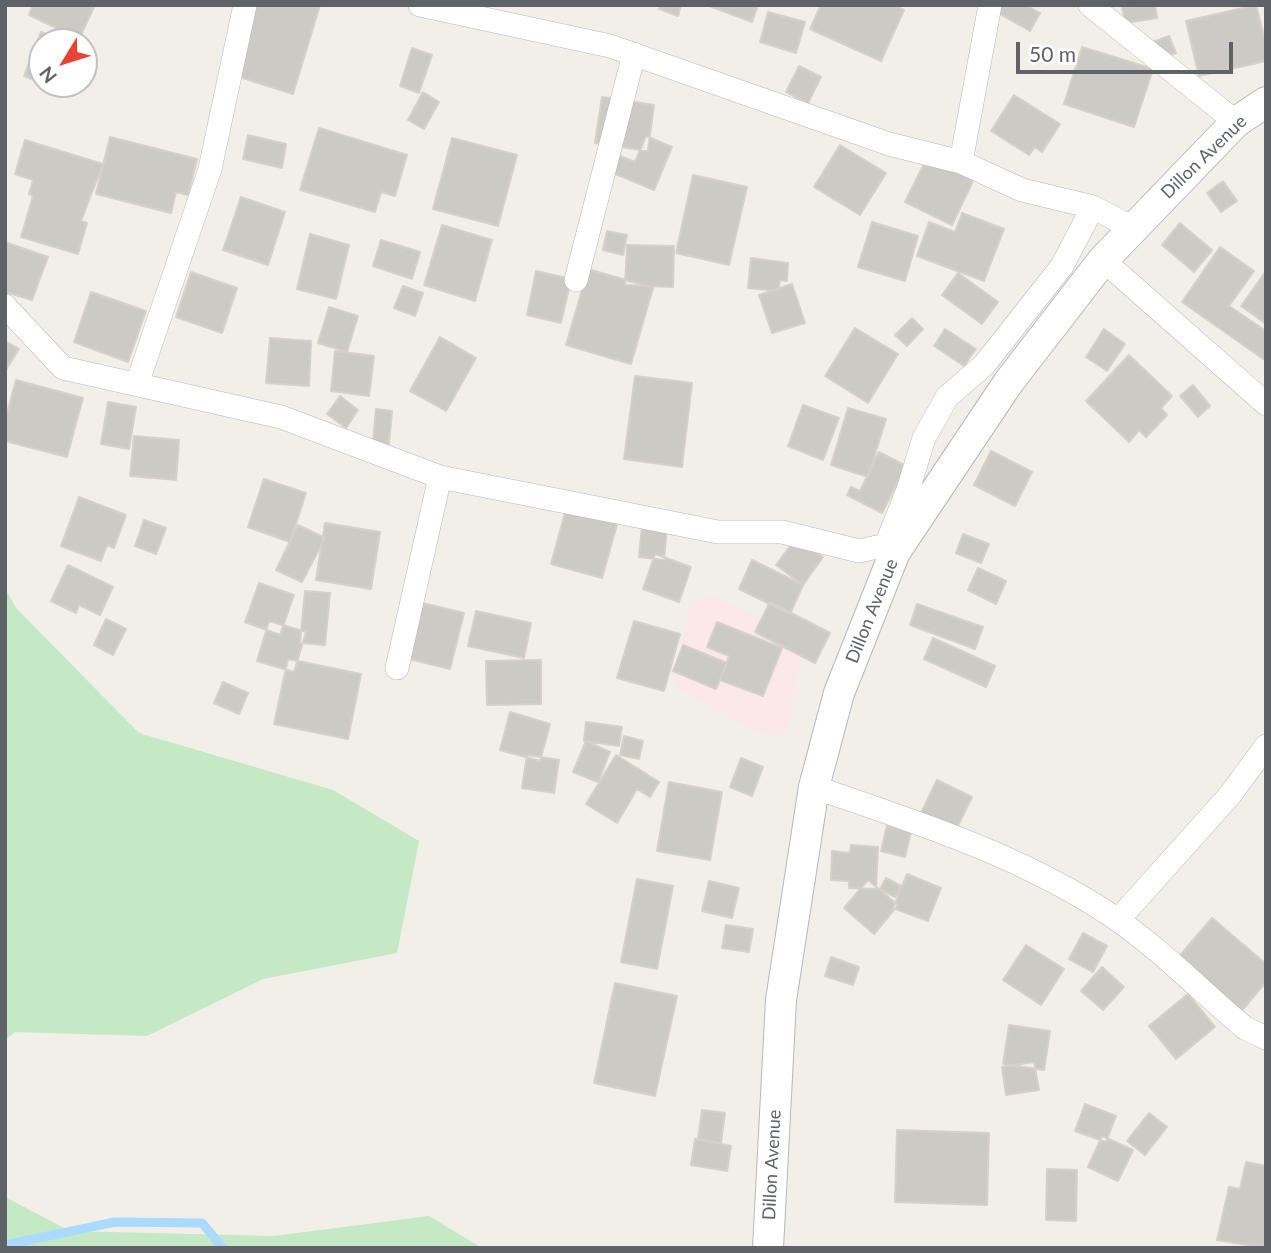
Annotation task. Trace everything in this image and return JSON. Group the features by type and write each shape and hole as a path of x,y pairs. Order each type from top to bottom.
{"street":[{"path":"137,384 211,169 245,5"},
{"path":"420,5 634,54 889,144 961,162 1022,190 1093,207 1132,228"},
{"path":"961,162 990,5"},
{"path":"1090,5 1236,122"},
{"path":"576,280 634,54"},
{"name":"Dillon Avenue","path":"768,1248 781,1000 814,787 839,693 895,552 1008,383 1103,260 1236,122 1266,102"},
{"path":"5,306 63,368 281,417 440,477 718,532 782,532 859,551 886,545 908,490 924,438 947,397 984,365 1062,266 1093,207"},
{"path":"1103,260 1266,404"},
{"path":"397,668 440,477"},
{"path":"1118,920 1230,795 1266,746"},
{"path":"814,787 943,831 1081,897 1118,920 1245,1028 1266,1038"}],"shaded area":[{"path":"715,596 804,639 786,735 756,732 675,686 691,601"}],"green space":[{"path":"5,589 17,609 139,733 333,790 419,841 397,953 263,979 147,1036 15,1032 5,1040"},
{"path":"5,1197 70,1231 274,1236 429,1216 482,1248 5,1248"}],"building":[{"path":"33,5 95,5 84,28 56,28 29,15"},
{"path":"253,5 320,5 293,94 233,75"},
{"path":"661,5 681,5 678,16 659,9"},
{"path":"707,5 758,5 752,22"},
{"path":"821,5 895,5 904,10 881,61 810,29"},
{"path":"1002,5 1026,5 1040,13 1030,31 998,13"},
{"path":"1155,5 1157,18 1125,23 1122,7"},
{"path":"1256,5 1266,45 1266,61 1199,76 1186,21"},
{"path":"768,12 805,22 796,53 760,42"},
{"path":"1169,36 1176,53 1146,64 1139,47"},
{"path":"1082,47 1153,69 1134,127 1064,104"},
{"path":"412,48 432,55 419,93 400,86"},
{"path":"799,66 821,77 808,103 786,92"},
{"path":"423,92 439,102 424,129 408,120"},
{"path":"1014,95 1060,124 1042,152 1035,147 1029,155 991,131"},
{"path":"602,97 654,105 648,151 595,143"},
{"path":"319,128 407,155 395,196 381,192 375,212 300,190"},
{"path":"248,135 286,144 282,168 243,159"},
{"path":"646,136 672,147 654,190 613,173 620,156 635,162"},
{"path":"110,137 197,159 188,195 176,192 171,213 96,194"},
{"path":"452,138 517,155 498,226 433,209"},
{"path":"25,140 103,164 81,221 87,223 78,254 21,237 33,196 29,194 33,180 15,174"},
{"path":"840,145 886,173 860,215 814,187"},
{"path":"928,156 974,179 952,225 905,202"},
{"path":"693,175 747,187 729,265 676,253"},
{"path":"1223,181 1237,201 1221,212 1207,193"},
{"path":"241,197 285,212 268,265 223,250"},
{"path":"962,213 1004,229 984,281 917,256 929,222 955,232"},
{"path":"872,222 918,236 905,281 858,267"},
{"path":"1180,223 1212,250 1194,272 1162,245"},
{"path":"442,225 492,240 475,301 424,285"},
{"path":"607,231 627,235 623,255 603,250"},
{"path":"310,234 349,245 336,299 297,289"},
{"path":"381,240 420,252 412,279 373,266"},
{"path":"5,242 48,257 32,300 5,292"},
{"path":"627,245 674,246 673,287 625,285"},
{"path":"1220,247 1254,271 1229,306 1266,331 1266,361 1182,302"},
{"path":"751,258 788,263 787,281 780,280 778,291 748,288"},
{"path":"588,269 653,288 631,364 566,345"},
{"path":"536,271 571,279 561,323 527,315"},
{"path":"1266,271 1266,324 1241,306"},
{"path":"191,272 237,288 222,333 176,317"},
{"path":"958,273 998,302 982,324 942,295"},
{"path":"792,284 805,323 772,333 759,295"},
{"path":"403,286 423,293 415,316 394,308"},
{"path":"91,292 146,311 128,362 74,342"},
{"path":"329,307 358,316 347,352 318,343"},
{"path":"912,318 923,329 907,346 895,335"},
{"path":"855,328 898,354 868,403 825,376"},
{"path":"945,329 976,349 964,366 934,346"},
{"path":"1104,329 1125,344 1107,371 1086,357"},
{"path":"440,337 476,358 446,411 410,391"},
{"path":"270,338 311,341 309,386 266,383"},
{"path":"5,341 19,349 5,371"},
{"path":"335,351 374,356 369,396 331,391"},
{"path":"1129,355 1172,396 1161,408 1167,415 1146,437 1139,430 1129,442 1086,401"},
{"path":"635,376 692,383 682,467 624,459"},
{"path":"16,380 83,398 67,457 5,441 5,421"},
{"path":"1193,385 1210,406 1198,417 1180,396"},
{"path":"340,396 358,410 346,428 327,414"},
{"path":"108,402 136,407 129,449 101,444"},
{"path":"803,405 839,418 823,460 788,446"},
{"path":"848,408 886,419 868,477 831,465"},
{"path":"376,409 392,411 389,444 373,442"},
{"path":"134,436 179,440 176,480 130,476"},
{"path":"991,451 1032,472 1015,506 974,485"},
{"path":"879,452 906,466 882,513 847,495 851,487 860,491"},
{"path":"264,479 306,493 290,542 248,527"},
{"path":"79,497 126,515 114,548 107,545 101,561 61,546"},
{"path":"568,502 619,517 602,578 551,564"},
{"path":"144,520 166,528 156,554 135,546"},
{"path":"325,523 380,532 371,589 316,580"},
{"path":"298,525 325,538 302,582 276,570"},
{"path":"642,525 667,528 664,560 639,557"},
{"path":"963,534 989,544 981,563 956,553"},
{"path":"796,538 823,557 803,585 776,565"},
{"path":"655,554 691,567 679,602 643,589"},
{"path":"752,560 803,585 790,614 739,589"},
{"path":"68,565 113,587 100,615 79,605 76,613 51,601"},
{"path":"978,568 1006,581 996,604 968,590"},
{"path":"259,583 294,595 280,635 245,622"},
{"path":"305,591 330,593 325,645 300,643"},
{"path":"418,602 464,613 450,669 405,658"},
{"path":"770,602 830,633 815,663 755,632"},
{"path":"917,604 983,627 975,649 910,625"},
{"path":"476,611 531,623 524,658 468,646"},
{"path":"106,619 126,629 113,655 94,645"},
{"path":"269,621 306,632 294,672 257,661"},
{"path":"634,621 680,634 664,691 617,678"},
{"path":"717,622 782,648 763,696 720,680 729,656 707,647"},
{"path":"933,638 995,666 986,687 924,659"},
{"path":"683,645 727,663 716,689 673,671"},
{"path":"288,659 361,674 348,739 274,724"},
{"path":"541,660 541,704 487,705 486,661"},
{"path":"223,682 248,693 239,714 214,703"},
{"path":"510,712 550,724 540,761 500,750"},
{"path":"586,722 622,727 619,746 584,741"},
{"path":"624,736 643,741 639,759 620,755"},
{"path":"586,741 610,752 598,782 573,772"},
{"path":"527,755 559,760 554,793 522,788"},
{"path":"616,755 659,782 650,797 637,789 617,823 586,804"},
{"path":"741,758 763,767 752,796 730,787"},
{"path":"937,780 972,797 955,832 920,815"},
{"path":"669,782 722,792 710,860 657,851"},
{"path":"887,826 911,832 905,857 881,851"},
{"path":"851,845 878,847 876,889 849,888 849,881 831,880 832,851 850,853"},
{"path":"907,874 941,888 928,921 893,908"},
{"path":"886,878 901,886 895,897 880,889"},
{"path":"637,879 673,886 657,969 621,962"},
{"path":"868,880 898,905 874,934 844,908"},
{"path":"709,881 739,888 732,918 702,911"},
{"path":"1212,918 1266,964 1266,982 1239,1014 1176,960"},
{"path":"726,925 753,929 749,952 722,948"},
{"path":"1083,933 1107,946 1093,972 1069,959"},
{"path":"1026,945 1064,969 1041,1005 1003,980"},
{"path":"831,957 859,967 853,985 825,976"},
{"path":"1102,967 1124,987 1103,1010 1081,991"},
{"path":"615,983 677,996 655,1096 594,1083"},
{"path":"1188,994 1215,1027 1176,1059 1149,1026"},
{"path":"1009,1025 1050,1031 1044,1070 1003,1064"},
{"path":"1034,1062 1039,1090 1006,1095 1002,1067"},
{"path":"1085,1104 1116,1116 1106,1142 1075,1131"},
{"path":"702,1110 725,1113 721,1143 698,1139"},
{"path":"1149,1113 1167,1127 1145,1155 1127,1141"},
{"path":"897,1130 989,1133 987,1205 895,1202"},
{"path":"1102,1136 1133,1150 1118,1181 1088,1167"},
{"path":"695,1139 731,1146 727,1171 691,1165"},
{"path":"1246,1162 1266,1166 1266,1248 1217,1240 1229,1187 1240,1189"},
{"path":"1047,1169 1077,1170 1076,1221 1046,1220"}],"waterway":[{"path":"5,1245 115,1222 202,1223 223,1248"}]}
